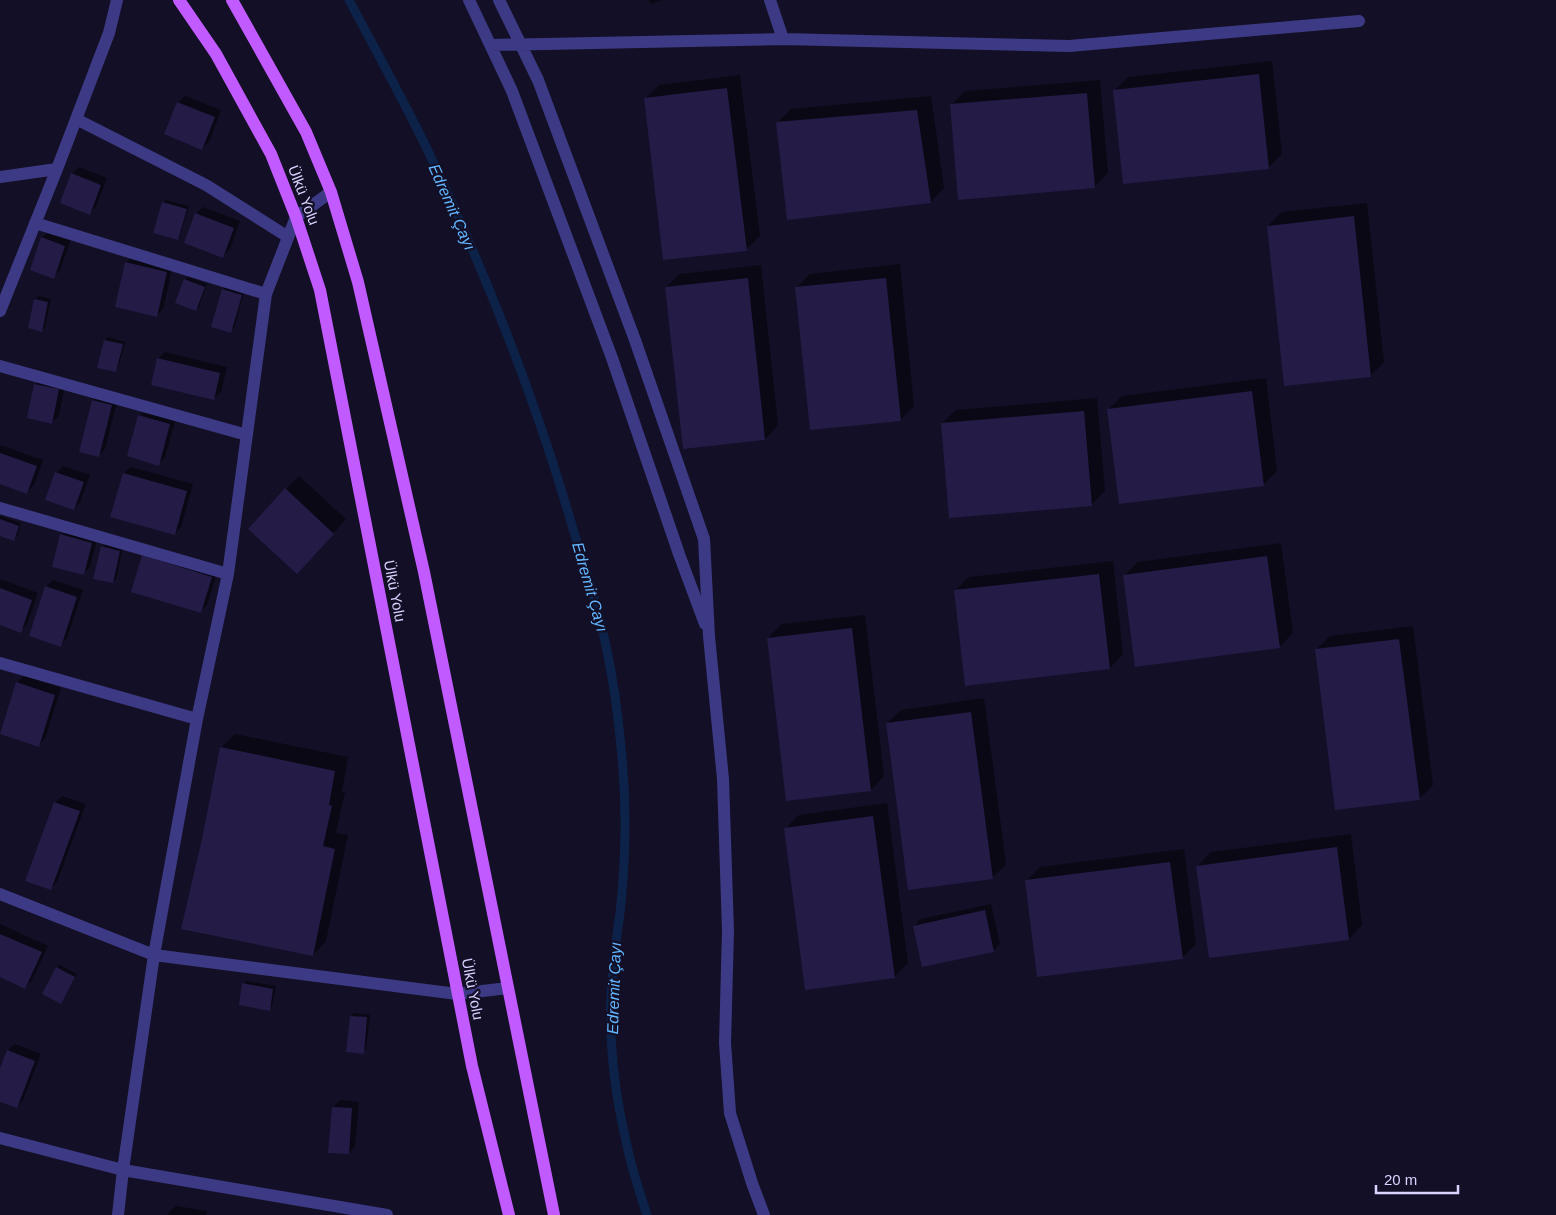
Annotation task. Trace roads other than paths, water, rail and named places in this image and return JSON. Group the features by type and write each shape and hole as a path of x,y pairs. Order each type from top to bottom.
{"main road":[{"name":"Ülkü Yolu","path":"179,0 216,54 271,154 296,216 320,290 457,994 472,1066 509,1215"},
{"name":"Ülkü Yolu","path":"232,0 306,132 331,192 358,282 424,572 554,1215"}],"street":[{"path":"0,311 109,33 117,0"},
{"path":"469,0 512,91 605,339 709,636"},
{"path":"498,0 538,80 632,331 704,539 709,636 723,779 728,931 725,1043 730,1113 764,1215"},
{"path":"770,0 783,39"},
{"path":"491,45 783,39 1070,46 1358,20"},
{"path":"76,119 206,185 288,237"},
{"path":"0,177 57,169"},
{"path":"118,1215 154,955 197,719 228,574 266,294 296,216 331,192"},
{"path":"35,223 266,294"},
{"path":"0,366 247,435"},
{"path":"0,508 228,574"},
{"path":"0,663 197,719"},
{"path":"0,894 154,955 457,994 508,988"},
{"path":"0,1138 123,1170 388,1215"}],"waterway":[{"name":"Edremit Çayı","path":"349,0 429,153 490,291 543,433 599,616 609,658 617,709 625,809 625,851 622,892 612,985 612,1050 622,1123 647,1215"}]}
